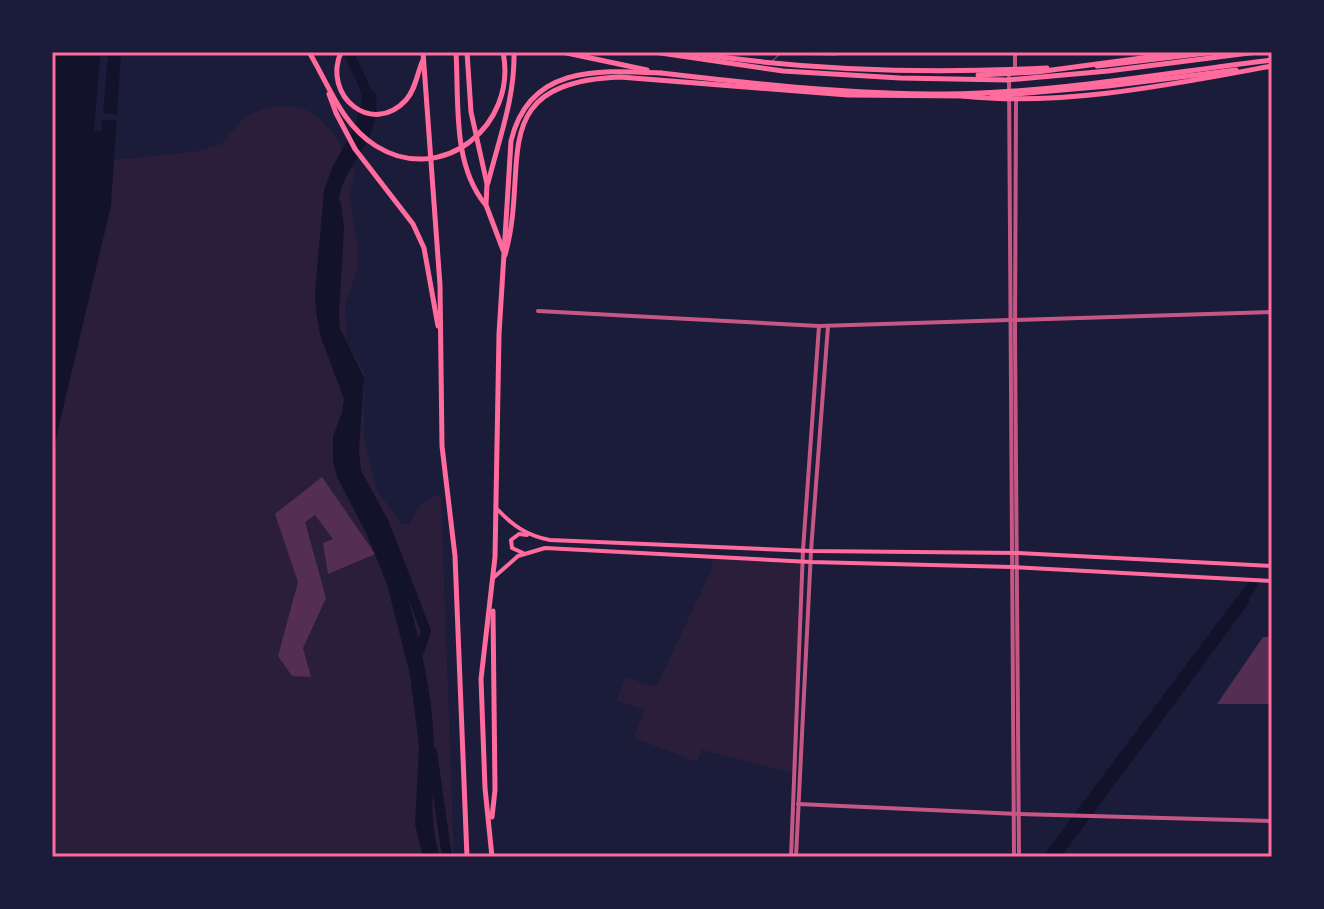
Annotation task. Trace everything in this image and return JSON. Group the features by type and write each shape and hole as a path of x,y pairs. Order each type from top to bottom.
{"main road":[{"path":"309,52 348,121 374,145 402,157 449,154 471,141 488,125 502,101 506,71 504,54"},
{"path":"341,52 335,71 338,88 346,101 368,113 381,114 401,104 412,93 423,55"},
{"path":"456,52 465,168 475,192 486,205 505,256"},
{"path":"467,52 471,112 487,184"},
{"path":"486,205 487,184 506,121 513,84 514,52"},
{"path":"562,52 661,73"},
{"path":"654,52 906,72 1107,66 1215,52"},
{"path":"667,52 783,71 900,78 1037,72 1187,52"},
{"path":"946,77 1007,80 1257,52"},
{"path":"423,55 440,285 442,446 455,556 467,857"},
{"path":"505,256 512,233 517,139 532,109 554,90 569,83 620,77 848,95 1013,95 1272,64"},
{"path":"946,94 1038,89 1272,64"},
{"path":"492,857 485,788 481,679 492,592 497,509 499,322 505,256 503,236 511,141 518,116 526,106 549,85 564,78 614,71 994,99 1080,95 1225,75 1272,64"},
{"path":"326,86 355,149 413,224 424,248 441,340"},
{"path":"497,509 533,537"},
{"path":"526,553 515,551 511,540 519,534 811,551 1014,553 1272,566"},
{"path":"493,578 518,556 545,548 1272,581"},
{"path":"491,826 495,790 492,592"}],"street":[{"path":"1015,52 1012,70 1012,319 1017,857"},
{"path":"538,311 819,326 1272,312"},
{"path":"794,857 802,561 819,326"},
{"path":"794,857 811,551 828,326"},
{"path":"798,804 1272,821"}],"lane":[{"path":"771,63 780,54 837,55 842,52"}],"shaded area":[{"path":"52,52 121,52 111,205 52,455"},
{"path":"370,88 376,94 374,123 346,177 338,201 332,295 339,332 359,391 350,462 403,582 426,675 434,754 433,819 440,857 423,857 415,824 419,745 410,675 387,584 333,462 333,436 344,399 320,335 316,310 324,190 355,126 365,89"},
{"path":"267,107 294,107 315,115 331,131 355,172 349,194 358,269 345,303 347,341 364,372 364,439 376,488 400,523 409,525 420,505 441,495 454,857 52,857 52,455 107,226 114,160 199,151 221,144 245,117"},
{"path":"712,556 802,561 793,773 702,750 697,762 634,738 644,710 617,700 625,677 656,687 711,571"},
{"path":"1248,593 1249,603 1061,857 1042,857 1236,598"}],"pier":[{"path":"100,56 108,57 103,113 117,115 117,120 102,120 101,131 94,131"}],"building":[{"path":"322,477 375,554 328,574 323,543 333,539 315,515 305,522 326,598 303,648 311,677 292,676 278,656 298,582 275,514"},
{"path":"1263,637 1272,637 1272,704 1217,704"}],"waterway":[{"path":"348,52 368,99"},
{"path":"336,204 339,228 335,329 359,379 354,449 356,472 384,523 426,631 417,657"},
{"path":"1241,601 1253,584"},
{"path":"432,752 447,857"}]}
